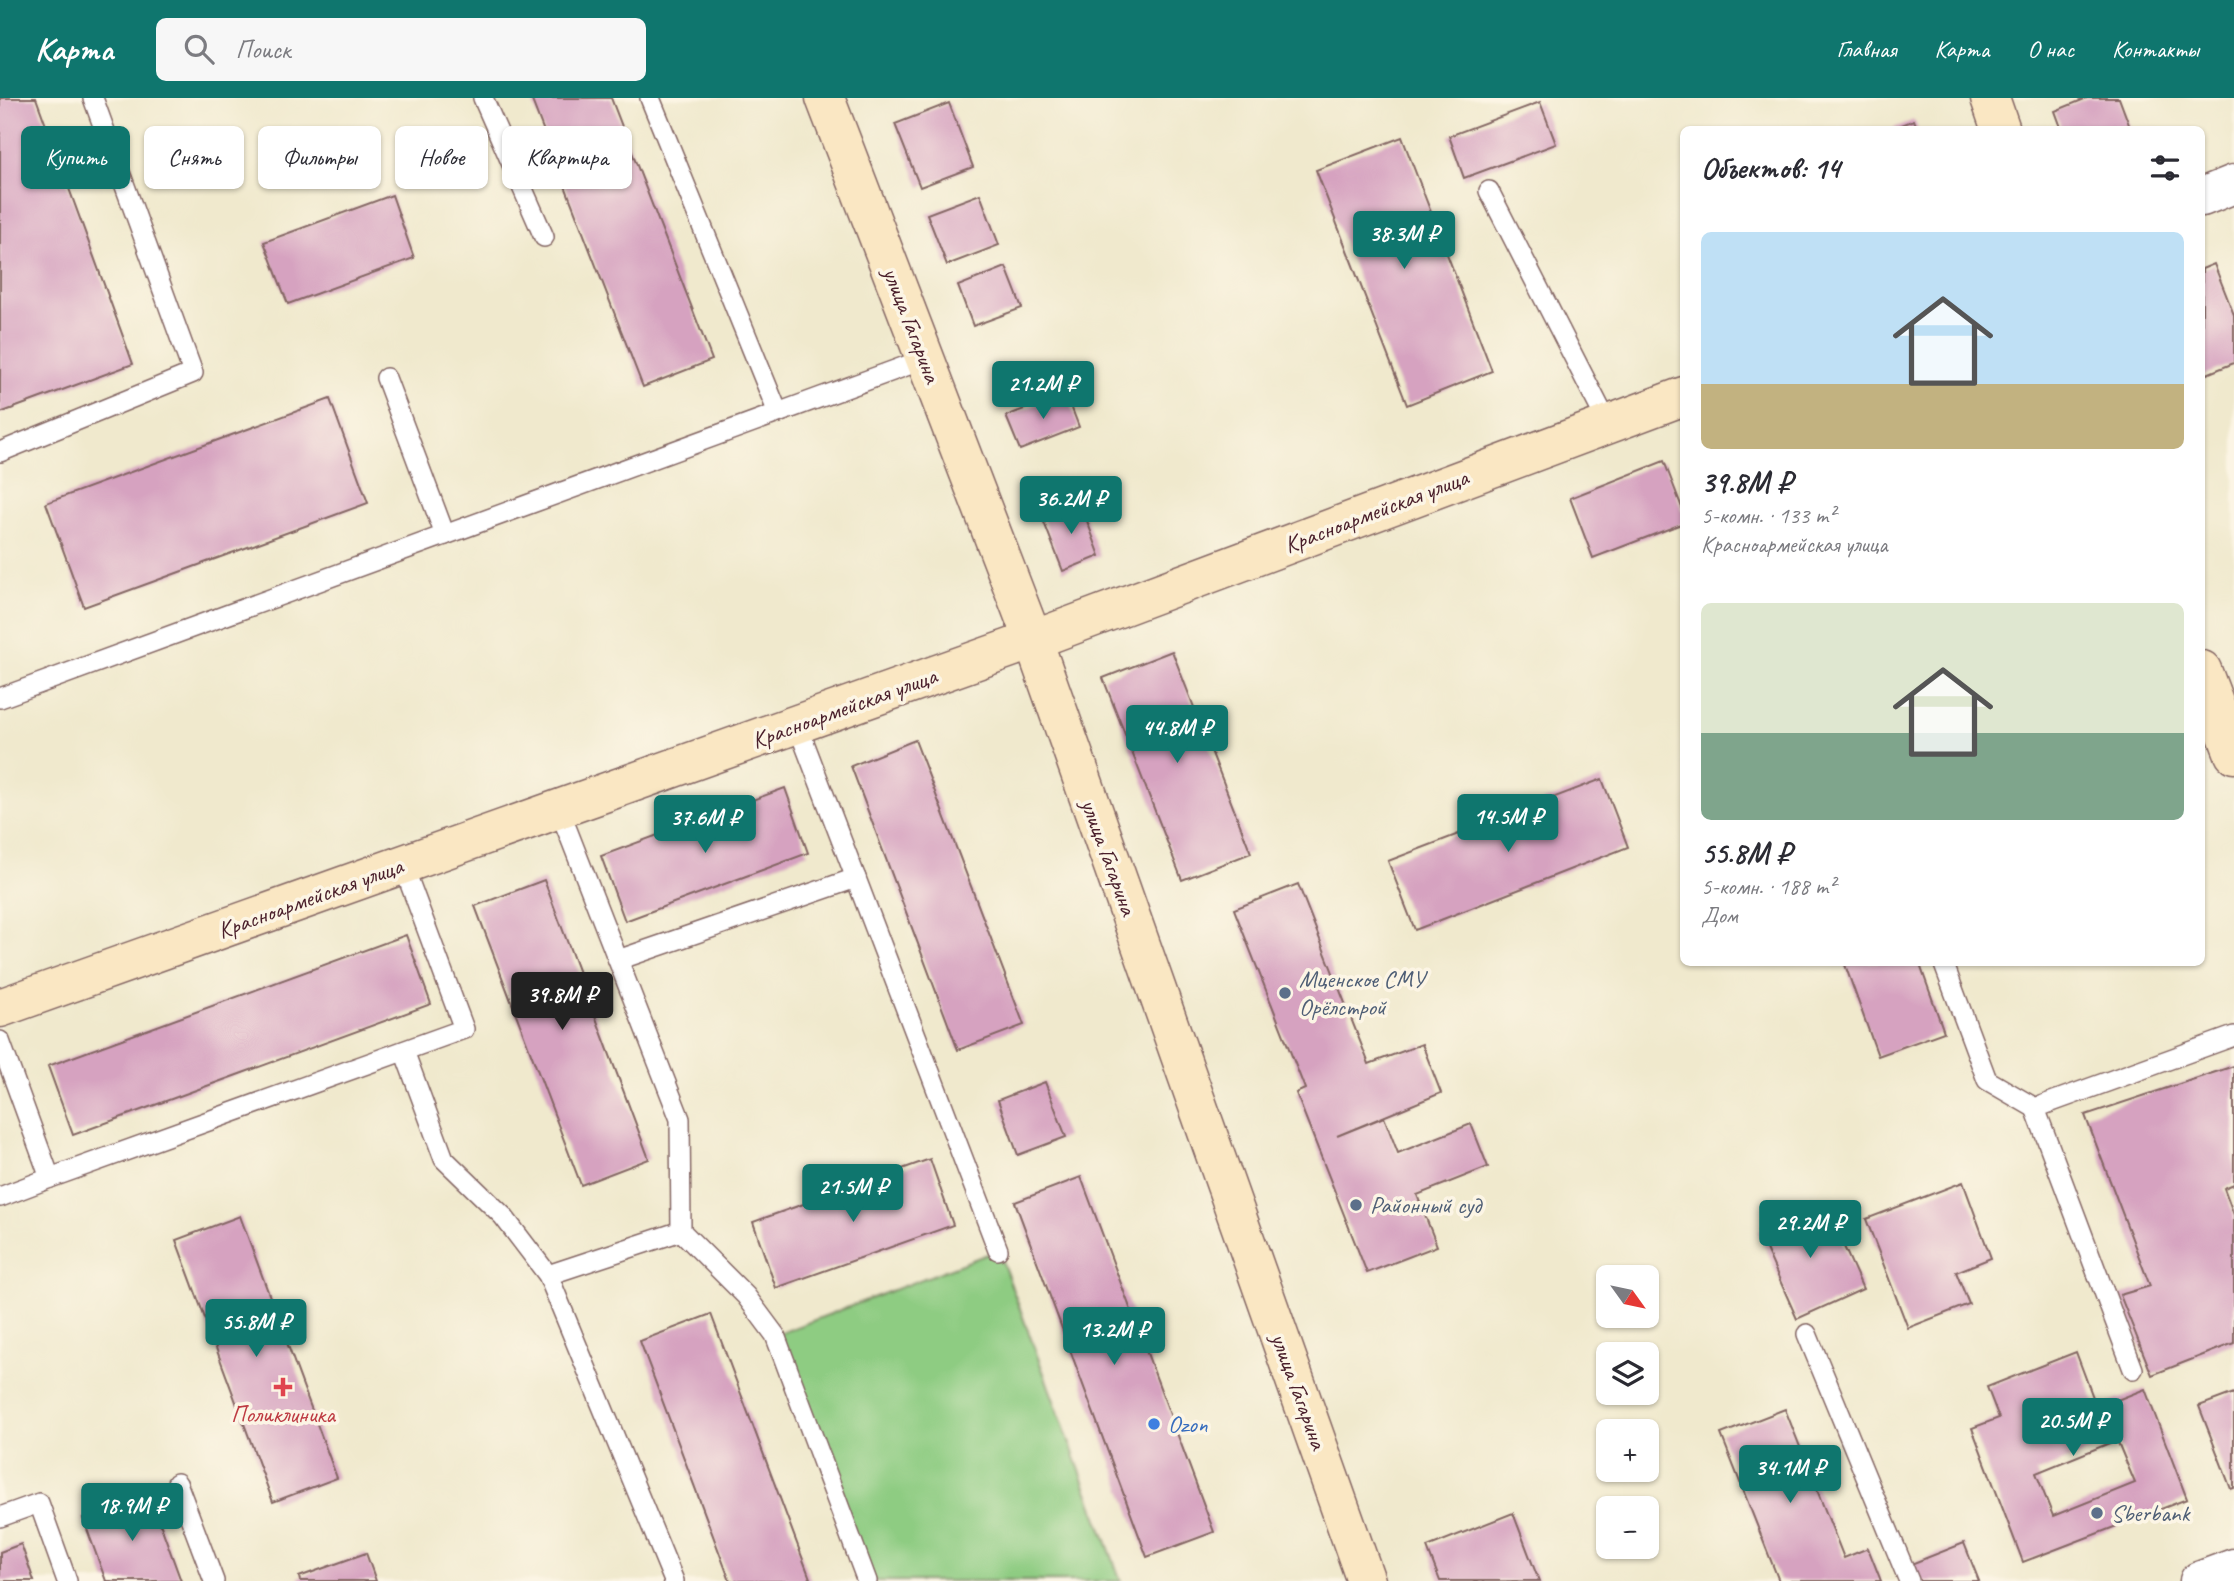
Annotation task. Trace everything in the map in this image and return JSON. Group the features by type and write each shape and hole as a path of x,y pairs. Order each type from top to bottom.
{"street":[{"name":"улица Гагарина","path":"825,98 1032,640 1366,1581"},
{"path":"1990,98 2000,126"},
{"path":"2205,196 2234,184"},
{"name":"Красноармейская улица","path":"0,1009 1032,640 1680,397"},
{"path":"2205,678 2232,745"},
{"path":"2199,1581 2234,1568"}],"lane":[{"path":"0,452 192,373 93,98"},
{"path":"483,98 544,237"},
{"path":"650,98 778,413"},
{"path":"1489,191 1608,424"},
{"path":"0,698 925,359"},
{"path":"386,378 446,535"},
{"path":"797,724 998,1250"},
{"path":"559,809 680,1119 681,1231 746,1296 775,1335 867,1581"},
{"path":"0,1197 464,1029 403,865"},
{"path":"618,960 856,878"},
{"path":"1944,966 1987,1080 2035,1108 2133,1369"},
{"path":"2035,1108 2234,1036"},
{"path":"0,1041 50,1178"},
{"path":"404,1051 444,1158 503,1216 548,1275 674,1581"},
{"path":"548,1275 681,1231"},
{"path":"1807,1334 1909,1581"},
{"path":"177,1483 214,1581"},
{"path":"0,1517 39,1503 67,1581"}],"green space":[{"path":"998,1250 1121,1581 867,1581 775,1335"}],"building":[{"path":"0,98 36,98 46,126 21,126 21,189 69,189 133,364 0,413"},
{"path":"531,98 611,98 622,126 542,126"},
{"path":"2087,98 2119,98 2130,126 2061,126 2055,111"},
{"path":"1540,102 1556,144 1464,178 1449,136"},
{"path":"949,103 973,167 920,187 895,124"},
{"path":"1914,120 1916,126 1899,126"},
{"path":"1402,137 1492,371 1407,405 1316,170"},
{"path":"632,152 712,360 643,387 566,189 632,189"},
{"path":"980,194 999,245 947,265 927,214"},
{"path":"392,195 414,258 288,304 264,242"},
{"path":"2214,264 2234,315 2234,363 2205,375 2205,268"},
{"path":"1006,267 1022,308 973,326 958,286"},
{"path":"1066,393 1079,427 1020,450 1006,416"},
{"path":"330,399 368,503 84,607 46,503"},
{"path":"1664,461 1680,503 1680,525 1593,558 1570,498"},
{"path":"1080,502 1100,556 1063,571 1042,517"},
{"path":"1172,651 1251,853 1182,880 1103,678"},
{"path":"915,740 1024,1025 958,1050 851,766"},
{"path":"1602,779 1628,847 1415,930 1388,861"},
{"path":"785,788 808,853 625,921 601,856"},
{"path":"544,880 649,1159 581,1185 475,906"},
{"path":"1298,884 1369,1064 1422,1044 1441,1093 1337,1136 1384,1117 1398,1153 1471,1124 1488,1167 1417,1195 1437,1246 1367,1273 1296,1093 1305,1089 1234,909"},
{"path":"406,935 431,1004 73,1135 48,1066"},
{"path":"1845,966 1920,966 1944,1032 1878,1056"},
{"path":"2234,1066 2234,1184 2224,1188 2234,1215 2234,1343 2152,1375 2120,1295 2150,1286 2085,1115"},
{"path":"1045,1082 1066,1137 1018,1155 998,1100"},
{"path":"930,1159 953,1225 776,1288 753,1222"},
{"path":"1081,1177 1214,1532 1147,1557 1015,1202"},
{"path":"1963,1182 1991,1258 1956,1272 1969,1304 1908,1328 1866,1219"},
{"path":"1824,1202 1863,1289 1797,1319 1758,1231"},
{"path":"240,1216 337,1478 273,1502 176,1240"},
{"path":"711,1314 811,1581 730,1581 640,1341"},
{"path":"2076,1352 2097,1408 2145,1389 2187,1499 2023,1562 1972,1428 1999,1418 1987,1387","holes":["2117,1440 2135,1483 2053,1516 2036,1473"]},
{"path":"2234,1393 2234,1488 2231,1489 2199,1406"},
{"path":"1785,1409 1844,1558 1868,1548 1881,1581 1779,1581 1721,1434"},
{"path":"149,1493 181,1581 106,1581 83,1518"},
{"path":"1513,1513 1539,1581 1440,1581 1427,1547"},
{"path":"1964,1543 1979,1581 1918,1581 1911,1564"},
{"path":"21,1544 34,1581 0,1581 0,1552"},
{"path":"366,1553 376,1581 300,1581 299,1577"}],"place":[{"name":"Мценское СМУ Орёлстрой","path":"1285,993"},
{"name":"Районный суд","path":"1356,1205"},
{"name":"Поликлиника","path":"283,1387"},
{"name":"Ozon","path":"1154,1424"},
{"name":"Sberbank","path":"2097,1513"}]}
